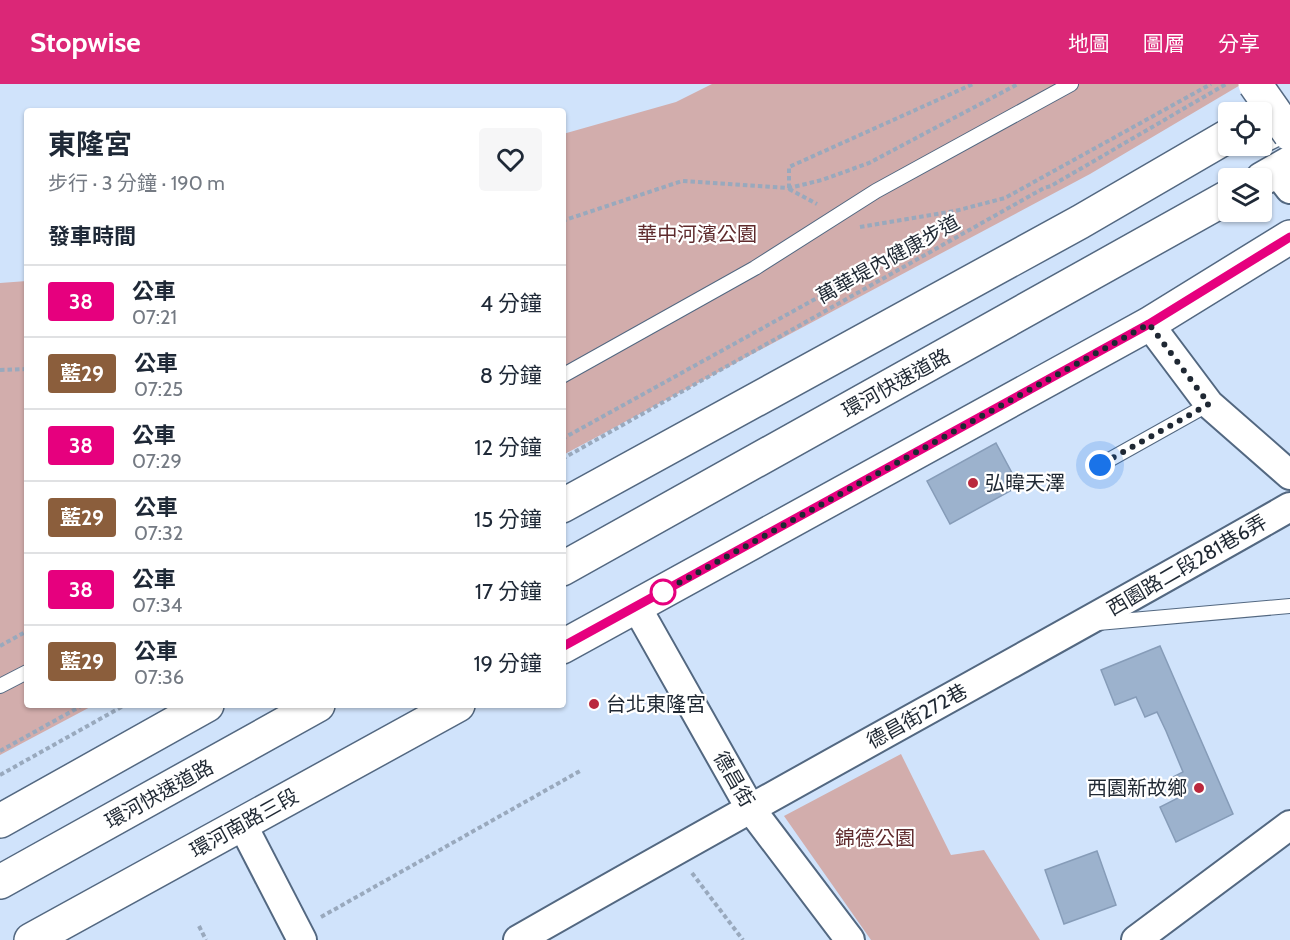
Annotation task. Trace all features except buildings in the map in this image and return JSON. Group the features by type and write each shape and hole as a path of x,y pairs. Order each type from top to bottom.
{"main road":[{"path":"1255,84 1290,134"},
{"path":"1272,111 1290,101"},
{"path":"1272,131 1290,122"},
{"path":"566,504 1080,222 1218,142"},
{"path":"1080,222 1220,156"},
{"name":"環河快速道路","path":"566,567 1218,203"},
{"path":"566,645 1149,324 1290,237"},
{"path":"0,821 202,708"},
{"name":"環河快速道路","path":"0,882 313,708"},
{"name":"環河南路三段","path":"31,940 453,708"}],"street":[{"path":"1149,324 1209,404 1290,475"},
{"name":"西園路二段281巷6弄","path":"1084,624 1290,507"},
{"name":"德昌街","path":"636,606 750,808 850,940"},
{"name":"德昌街272巷","path":"518,940 750,808 1084,624"},
{"path":"242,824 299,936"},
{"path":"1150,936 1290,825"}],"lane":[{"path":"566,374 755,268 876,191 1071,84"},
{"path":"1100,465 1209,404"},
{"path":"1084,624 1290,606"},
{"path":"0,686 24,674"}],"path":[{"path":"789,188 789,167 973,84"},
{"path":"566,220 682,181 789,188 822,180 869,163 1018,84"},
{"path":"566,437 940,230 955,211 1005,198 1211,84"},
{"name":"萬華堤內健康步道","path":"566,457 1044,188 1052,186 1227,84"},
{"path":"0,370 24,369"},
{"path":"0,646 24,633"},
{"path":"0,751 78,708"},
{"path":"0,775 120,708"},
{"path":"299,936 580,771"},
{"path":"675,850 742,940"},
{"path":"199,926 206,940"}],"green space":[{"name":"華中河濱公園","path":"712,84 1242,84 1090,174 566,453 566,133 676,102"},
{"path":"24,281 24,708 88,708 0,755 0,283"},
{"name":"錦德公園","path":"901,754 951,855 984,850 1040,940 871,940 784,816"}],"bus line":[{"name":"38","path":"566,645 1149,324 1290,237"}],"place":[{"name":"弘暐天澤","path":"973,483"},
{"name":"台北東隆宮","path":"594,704"},
{"name":"西園新故鄉","path":"1199,788"}],"route":[{"path":"663,592 657,595 1149,324 1209,404 1100,465"}]}
